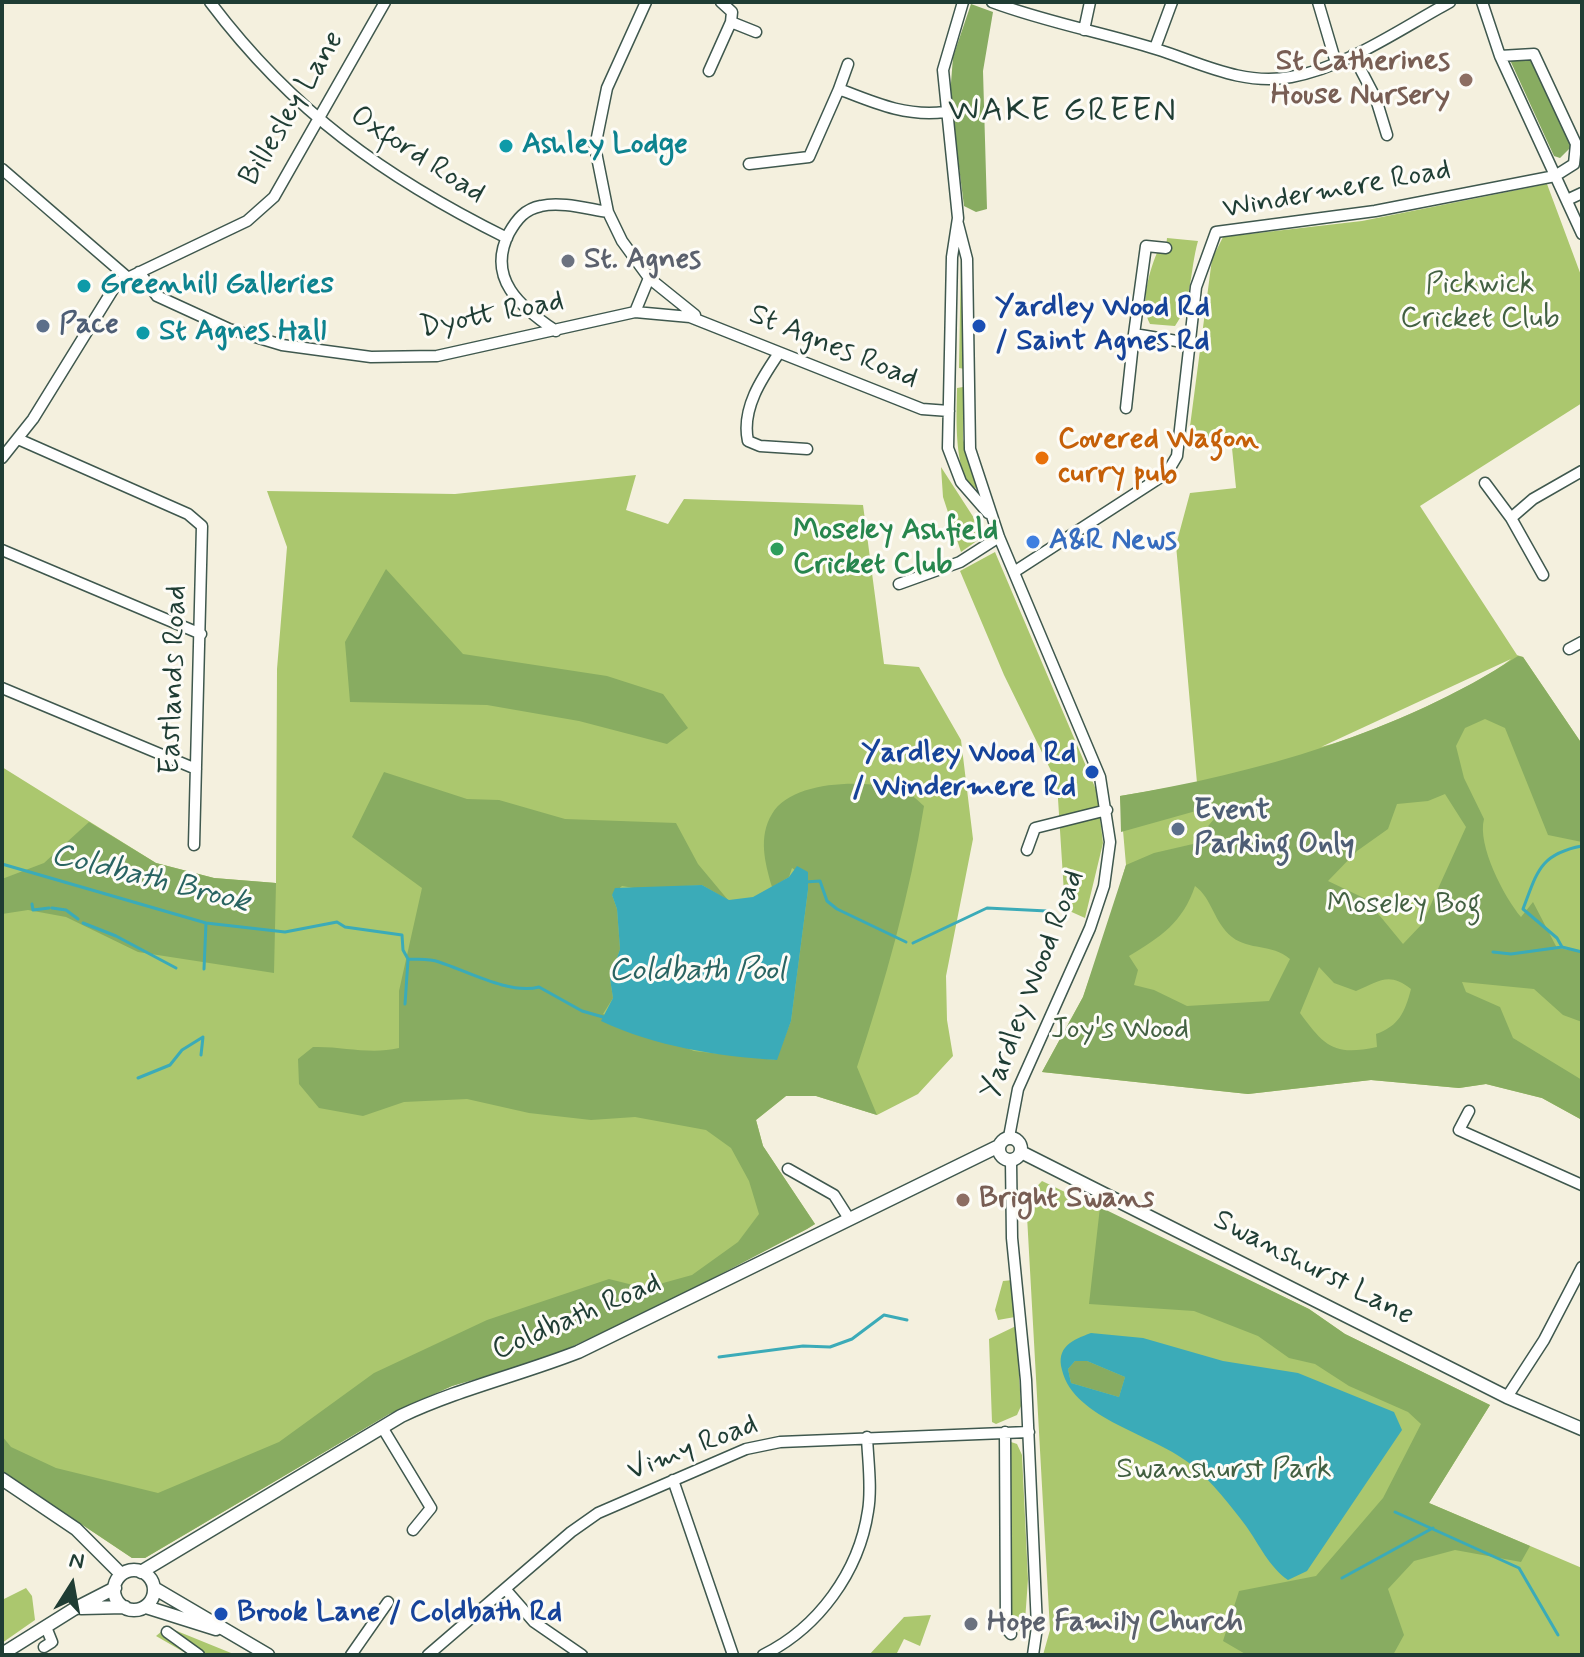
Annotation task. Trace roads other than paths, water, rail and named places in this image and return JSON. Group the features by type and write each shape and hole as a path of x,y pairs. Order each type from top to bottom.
{"main road":[{"name":"Yardley Wood Road","path":"1004,1141 1018,1141 1016,1156 1000,1156 1004,1141"},
{"name":"Coldbath Road","path":"141,1572 382,1427 445,1395 522,1373 578,1352 1004,1141"},
{"name":"Swanshurst Lane","path":"1016,1156 1507,1397 1582,1429"},
{"path":"2,1479 76,1529 121,1574"},
{"path":"121,1574 141,1572 154,1588 268,1655"},
{"path":"121,1574 115,1588 116,1598 125,1607"},
{"path":"2,1654 74,1609 115,1588"},
{"path":"146,1607 154,1588"},
{"path":"74,1609 146,1607 241,1638"}],"street":[{"name":"Oxford Road","path":"210,2 241,44 317,119 392,175 507,238"},
{"name":"Billesley Lane","path":"2,458 18,439 107,293 127,277 247,221 266,207 385,2"},
{"name":"St Agnes Road","path":"646,2 607,88 595,147 608,212 622,241 649,278 701,321"},
{"path":"709,71 731,22 732,12 721,2"},
{"name":"Yardley Wood Road","path":"963,2 946,51 945,112 958,224 967,259 970,449 991,518 1100,777 1110,842 1104,886 1067,983 1018,1089 1004,1141"},
{"path":"992,2 1155,48 1249,79 1293,77 1336,63 1450,2"},
{"path":"1084,30 1090,2"},
{"path":"1155,48 1172,2"},
{"path":"1318,2 1336,63"},
{"path":"1482,2 1500,56 1582,234"},
{"path":"731,22 756,32"},
{"path":"1500,56 1534,54 1541,66 1576,144 1574,164 1555,176"},
{"path":"1353,55 1376,99 1387,135"},
{"path":"749,164 809,157 848,64"},
{"path":"839,89 904,112 921,115 945,112"},
{"path":"2,169 127,277"},
{"name":"Windermere Road","path":"1014,572 1167,473 1177,456 1196,287 1216,232 1375,211 1555,176"},
{"path":"1567,200 1582,193"},
{"path":"556,331 515,298 504,284 500,269 507,238 519,217 544,204 608,212"},
{"name":"Yardley Wood Road","path":"958,224 952,257 952,384 948,448 961,482 991,518"},
{"path":"1126,408 1146,246 1166,248"},
{"name":"Dyott Road","path":"139,272 157,296 183,310 269,341 320,352 437,356 635,312"},
{"path":"635,312 649,278"},
{"name":"St Agnes Road","path":"635,312 668,313 701,321 922,409 949,411"},
{"path":"1134,334 1189,343"},
{"path":"779,353 765,374 749,410 748,441 760,446 807,449"},
{"path":"952,384 970,384"},
{"name":"Eastlands Road","path":"18,439 196,520 204,536 194,845"},
{"path":"1511,518 1533,499 1582,471"},
{"path":"1485,483 1511,518 1543,575"},
{"path":"899,584 960,562 999,537"},
{"path":"2,550 201,634"},
{"path":"2,688 196,769"},
{"path":"1027,850 1035,828 1107,810"},
{"path":"1469,1111 1459,1130 1582,1185"},
{"path":"1016,1156 1012,1238 1029,1432 1037,1627 1033,1655"},
{"path":"788,1169 834,1195 848,1217"},
{"path":"1507,1397 1544,1340 1582,1267"},
{"path":"382,1427 431,1508 413,1530"},
{"path":"1005,1432 1006,1628 1011,1634"},
{"name":"Vimy Road","path":"428,1655 571,1532 598,1513 746,1449 780,1442 1029,1432"},
{"path":"763,1655 801,1630 821,1611 849,1570 869,1507 867,1437"},
{"path":"673,1480 733,1655"},
{"path":"506,1590 534,1622 582,1655"},
{"path":"351,1655 388,1602"},
{"path":"44,1647 52,1642 46,1627"},
{"path":"167,1632 199,1655"}],"water":[{"name":"Coldbath Pool","path":"797,866 808,872 808,890 791,1021 777,1060 687,1049 644,1038 601,1021 613,998 610,979 620,949 617,909 612,895 615,888 702,885 729,900 753,897 789,877"},
{"path":"1091,1333 1143,1338 1223,1361 1298,1373 1394,1412 1402,1430 1307,1571 1288,1580 1270,1562 1228,1502 1193,1466 1099,1414 1082,1402 1070,1387 1062,1370 1061,1356 1072,1342","holes":["1075,1361 1087,1361 1125,1377 1119,1397 1071,1383 1068,1369"]}],"waterway":[{"path":"1562,947 1557,938 1523,909 1536,875 1548,860 1582,846"},
{"name":"Coldbath Brook","path":"2,864 206,923 285,932 337,922 345,927 402,935 403,950 408,959 435,961 515,988 539,987 582,1011 603,1017"},
{"name":"Coldbath Brook","path":"805,882 820,881 827,901 837,909 906,942"},
{"path":"32,904 33,910 49,908"},
{"path":"52,908 66,910 78,919"},
{"name":"Coldbath Brook","path":"913,943 987,908 1047,911"},
{"path":"83,923 116,936 176,968"},
{"path":"204,969 206,923"},
{"name":"Coldbath Brook","path":"1493,952 1511,954 1562,947 1582,952"},
{"path":"405,1004 408,960"},
{"path":"201,1055 203,1037"},
{"path":"138,1078 170,1065 182,1050 203,1037"},
{"path":"719,1357 803,1346 830,1347 852,1339 884,1315 907,1320"},
{"path":"1395,1512 1519,1568 1558,1635"},
{"path":"1342,1578 1433,1528"}],"place":[{"name":"St Catherines House Nursery","path":"1466,80"},
{"name":"Ashley Lodge","path":"506,146"},
{"name":"St. Agnes","path":"568,261"},
{"name":"Greenhill Galleries","path":"84,286"},
{"name":"Pace","path":"43,326"},
{"name":"Yardley Wood Rd / Saint Agnes Rd","path":"979,326"},
{"name":"St Agnes Hall","path":"143,333"},
{"name":"Covered Wagon curry pub","path":"1042,458"},
{"name":"A&R News","path":"1033,542"},
{"name":"Moseley Ashfield Cricket Club","path":"777,549"},
{"name":"Yardley Wood Rd / Windermere Rd","path":"1092,772"},
{"name":"Event Parking Only","path":"1178,829"},
{"name":"Bright Swans","path":"963,1200"},
{"name":"Brook Lane / Coldbath Rd","path":"221,1614"},
{"name":"Hope Family Church","path":"971,1624"}],"district":[{"name":"WAKE GREEN","path":"1063,113"}],"park label":[{"name":"Pickwick Cricket Club","path":"1480,303"},
{"name":"Moseley Bog","path":"1404,906"},
{"name":"Joy's Wood","path":"1120,1031"},
{"name":"Swanshurst Park","path":"1224,1471"}]}
